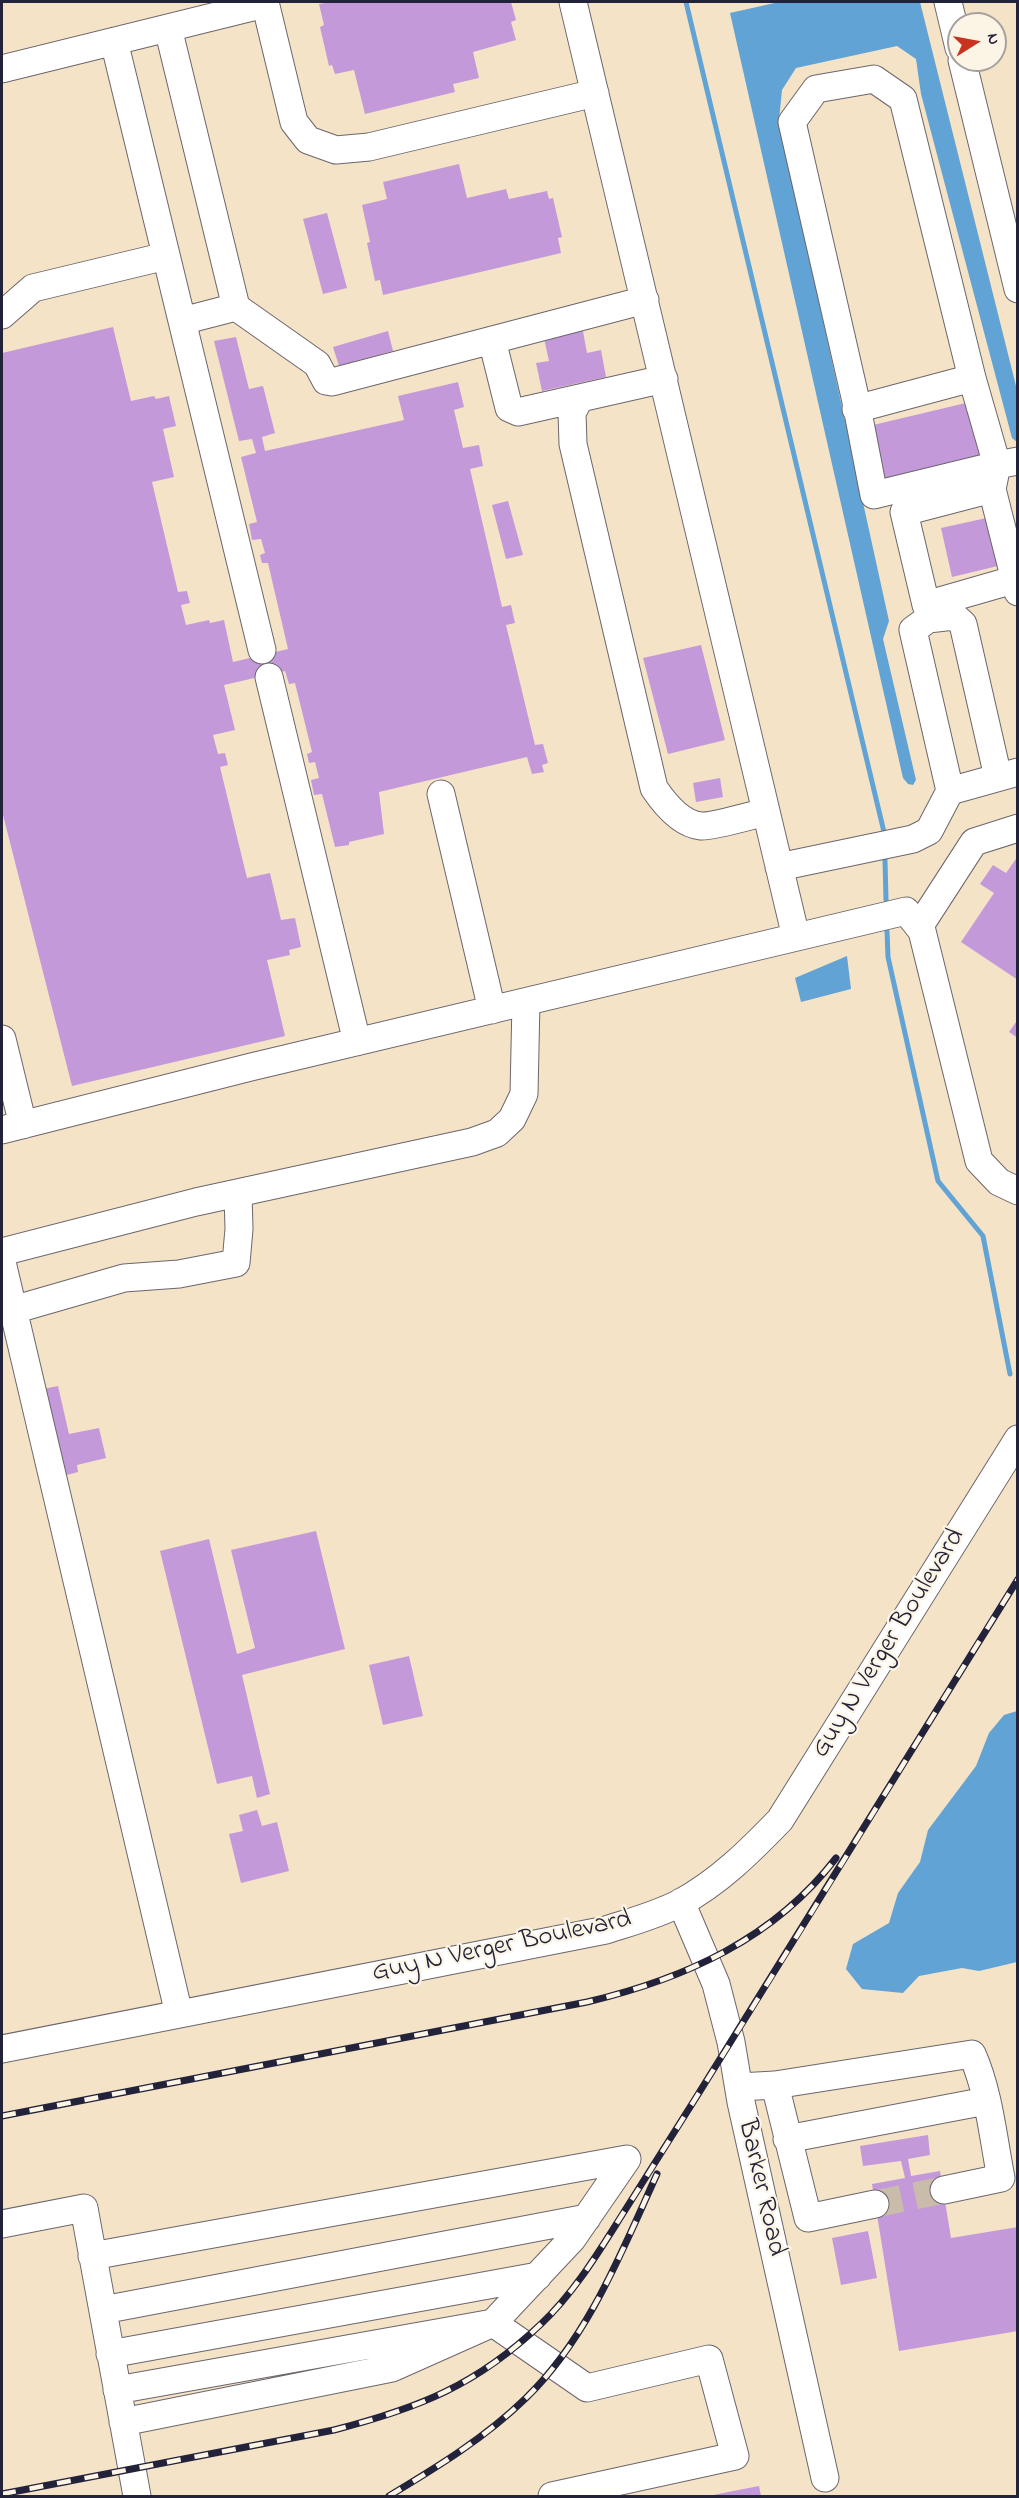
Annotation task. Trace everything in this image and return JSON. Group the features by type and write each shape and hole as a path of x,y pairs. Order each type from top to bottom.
{"street":[{"path":"573,2 796,937"},
{"path":"2,69 265,3 294,122 308,140 336,150 369,147 595,93"},
{"path":"168,28 236,307 317,364 326,381 332,382 645,300"},
{"path":"114,41 262,650"},
{"path":"966,72 1010,222 1017,288"},
{"path":"1002,472 874,495 792,122 816,89 874,79 903,99 972,378 1002,472 1016,591 926,605 904,512 1002,472"},
{"path":"2,315 33,288 166,256"},
{"path":"182,321 236,307"},
{"path":"492,340 509,408 518,412 664,380"},
{"path":"856,409 972,378"},
{"path":"580,398 572,413 573,444 654,788 663,802 680,817 700,826 766,812"},
{"path":"779,867 913,839 929,831 950,791 913,630 928,619 954,616 963,624 1008,774 950,791"},
{"path":"268,677 357,1042"},
{"path":"441,794 492,1010"},
{"path":"919,927 974,842 1017,828"},
{"path":"2,1039 12,1128 357,1042 906,911 922,931 979,1161 999,1182 1014,1182"},
{"path":"2,1252 238,1193 472,1142 497,1133 512,1119 524,1094 525,1002"},
{"path":"13,1310 124,1278 179,1275 236,1263 239,1229 238,1193"},
{"path":"2,1262 179,2014"},
{"name":"Guy N Verger Boulevard","path":"2,2049 606,1930 650,1916 681,1902 718,1879 749,1852 780,1820 1017,1439"},
{"name":"Barker Road","path":"681,1902 716,1984 731,2042 825,2478"},
{"path":"739,2087 775,2085 972,2054 978,2067 986,2101 1001,2178 944,2190"},
{"path":"775,2085 808,2218 875,2204"},
{"path":"787,2139 986,2101"},
{"path":"92,2256 627,2159 572,2239 493,2323 392,2368 123,2422"},
{"path":"2,2224 84,2208 137,2496"},
{"path":"103,2310 587,2218"},
{"path":"110,2354 538,2276"},
{"path":"117,2390 493,2323 587,2388 709,2359 735,2456 552,2496"}],"water":[{"path":"779,2 920,2 1017,390 1017,442 1012,438 921,94 916,59 897,46 796,68 782,90 779,120 889,621 883,639 916,780 913,785 908,784 903,778 730,13"},
{"path":"847,956 851,989 801,1002 795,978"},
{"path":"1017,1711 1017,1962 979,1971 962,1968 919,1976 903,1993 862,1989 846,1969 853,1944 889,1923 898,1893 920,1862 928,1830 976,1766 989,1733 1004,1715"}],"building":[{"path":"331,2 511,2 516,20 511,22 516,40 473,52 479,78 453,84 455,92 365,114 354,70 335,74 332,65 329,66 320,27 324,25 319,4"},
{"path":"459,164 467,198 506,189 509,199 547,191 549,199 553,198 562,237 558,238 561,253 383,295 380,280 375,281 362,205 387,199 383,182"},
{"path":"327,213 347,288 323,294 303,219"},
{"path":"582,326 587,353 601,350 606,377 542,391 536,363 549,361 543,334"},
{"path":"113,327 131,401 154,396 156,399 169,396 176,426 163,429 174,477 152,482 178,592 187,591 190,603 181,605 186,625 209,620 210,623 224,620 233,662 288,649 268,563 262,563 260,555 265,553 261,539 252,540 249,524 257,522 241,457 256,453 252,439 239,441 214,341 236,337 249,389 263,386 275,433 262,437 265,451 404,420 398,396 458,382 464,407 454,410 463,448 479,445 483,466 470,469 502,607 511,605 515,623 506,625 535,745 543,744 548,763 542,765 544,772 532,774 527,757 379,792 384,834 335,847 322,794 314,795 311,780 319,778 315,762 309,763 307,754 312,752 295,683 289,684 285,671 224,685 235,730 213,735 218,754 225,753 228,765 220,767 247,878 270,873 281,920 295,918 301,947 289,950 290,955 267,960 285,1036 72,1086 2,811 2,353"},
{"path":"388,331 393,351 339,366 333,347"},
{"path":"970,402 984,457 883,481 869,426"},
{"path":"508,501 523,555 506,559 492,505"},
{"path":"991,517 1002,565 952,577 941,528"},
{"path":"701,645 725,740 668,754 643,658"},
{"path":"720,778 723,797 696,802 693,783"},
{"path":"1018,856 1018,980 961,942 994,893 980,884 993,865 1006,873"},
{"path":"1018,1019 1018,1038 1009,1032"},
{"path":"58,1386 69,1434 99,1428 106,1458 77,1465 78,1472 63,1476 43,1389"},
{"path":"316,1531 345,1649 242,1675 270,1794 257,1798 252,1776 217,1784 160,1551 209,1539 237,1654 255,1648 231,1550"},
{"path":"409,1656 423,1716 383,1725 369,1665"},
{"path":"257,1810 262,1826 277,1822 289,1871 241,1883 229,1834 243,1831 239,1815"},
{"path":"928,2135 930,2155 908,2159 911,2176 940,2171 951,2238 1018,2227 1018,2331 899,2351 872,2184 905,2178 901,2161 863,2166 860,2146"},
{"path":"868,2231 877,2278 841,2285 832,2238"},
{"path":"759,2486 761,2496 713,2496 713,2495"}],"waterway":[{"path":"686,2 884,832"},
{"path":"885,860 886,900"},
{"path":"887,931 888,957 938,1181 983,1236 1010,1374"}],"tunnel":[{"path":"875,2204 944,2190"}],"railway":[{"path":"2,2494 334,2430 365,2422 420,2403 470,2379 494,2363 541,2324 575,2286 604,2244 1018,1579"},
{"path":"2,2116 587,2002 623,1993 692,1968 756,1933 785,1911 836,1858"},
{"path":"389,2496 443,2463 494,2426 526,2398 548,2374 568,2349 602,2292 657,2174"}]}
